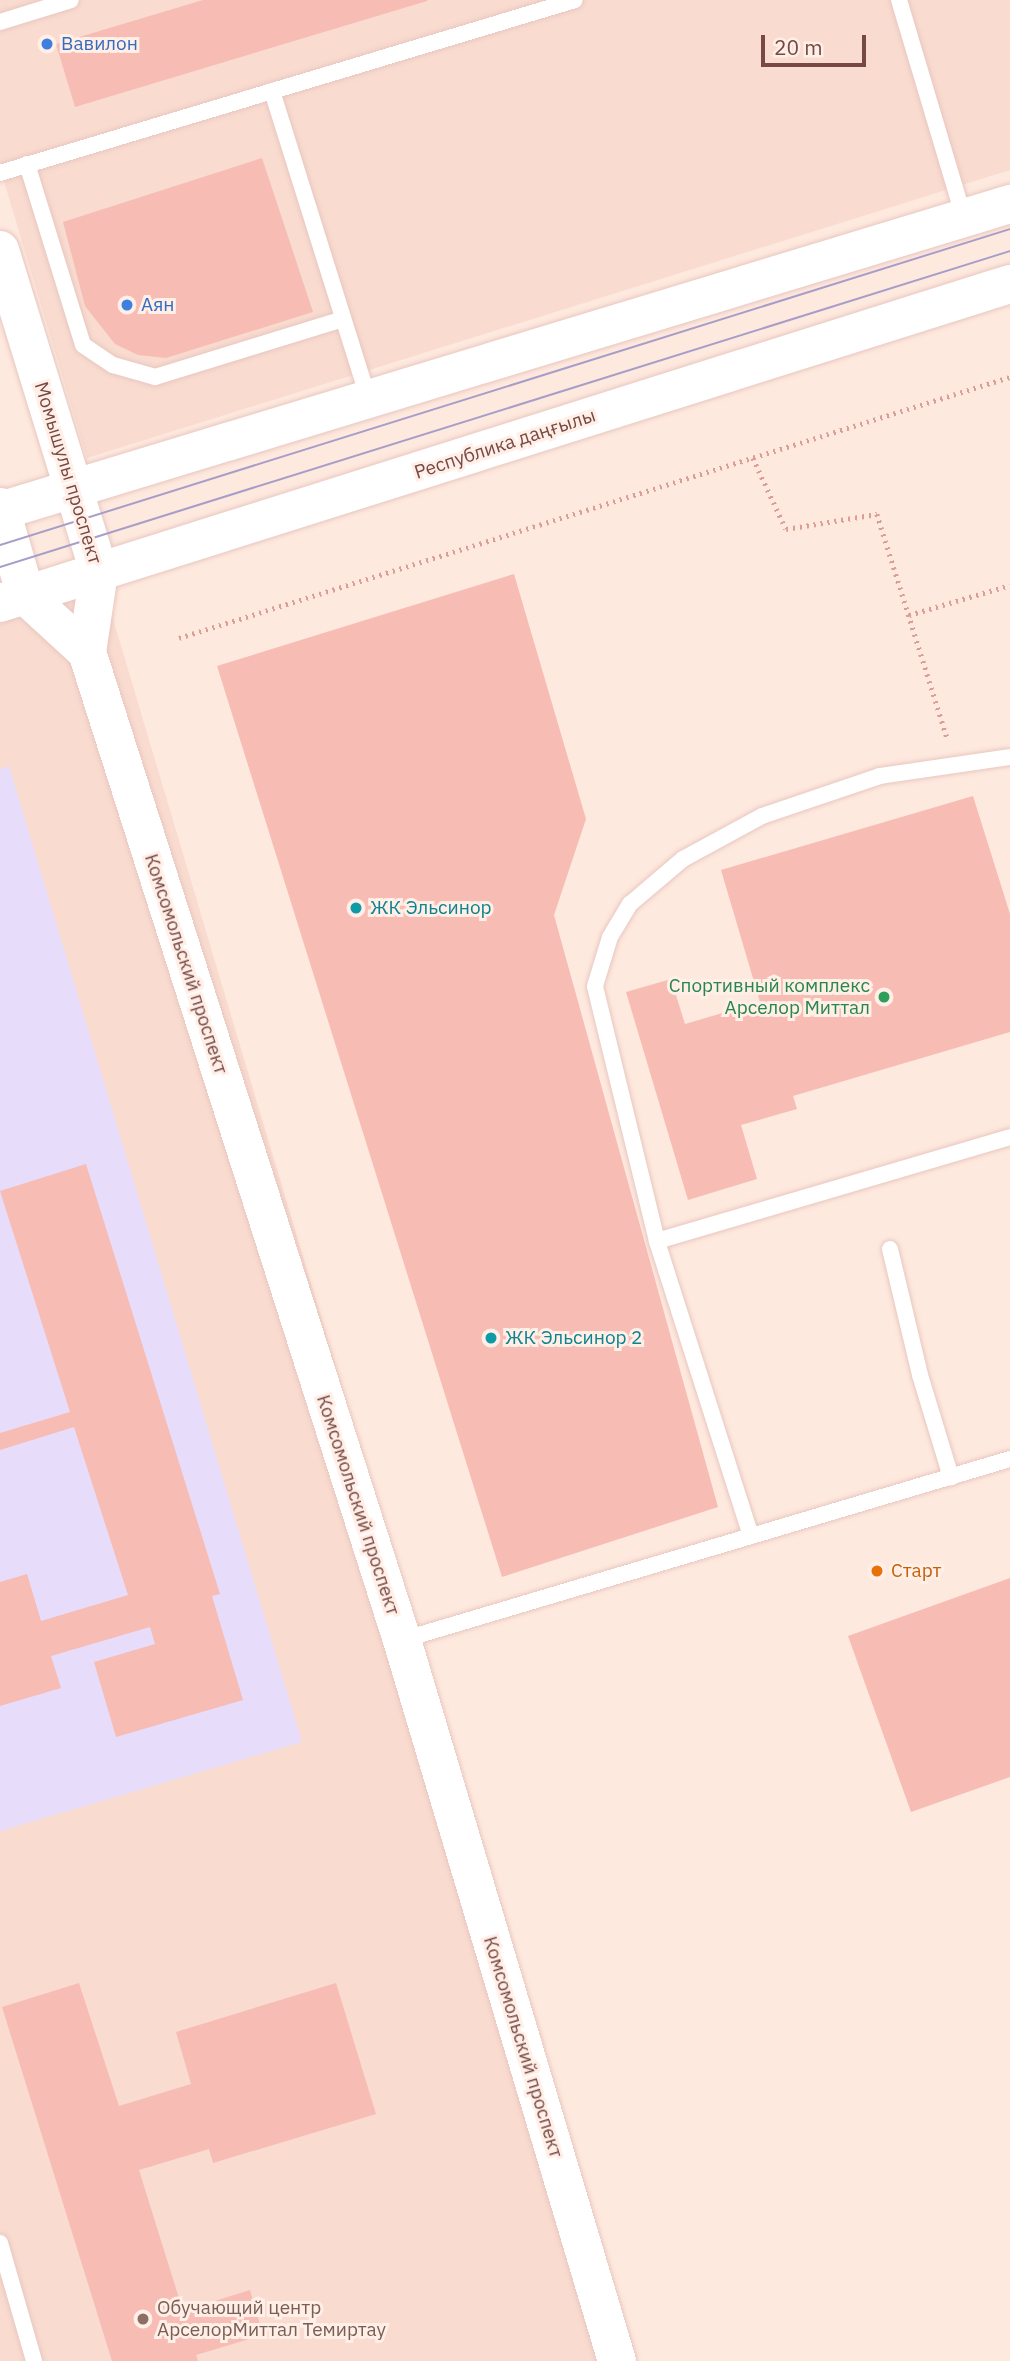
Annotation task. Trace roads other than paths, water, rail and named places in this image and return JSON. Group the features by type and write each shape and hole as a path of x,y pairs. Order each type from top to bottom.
{"street":[{"path":"87,652 13,600 0,510 1010,204"},
{"name":"Момышулы проспект","path":"0,250 99,572 87,652"},
{"name":"Республика даңғылы","path":"13,600 1010,284"},
{"name":"Комсомольский проспект","path":"87,652 402,1640 617,2361"}],"lane":[{"path":"0,22 71,0"},
{"path":"0,173 575,0"},
{"path":"899,0 964,218"},
{"path":"272,91 368,397"},
{"path":"27,164 83,345 113,365 155,377 343,318"},
{"path":"750,1533 657,1241 595,986 610,937 630,904 683,859 773,812 880,776 1010,757"},
{"path":"657,1241 1010,1137"},
{"path":"890,1249 919,1375 951,1477"},
{"path":"402,1640 750,1533 1010,1459"},
{"path":"0,2243 34,2361"}],"tram line":[{"path":"0,545 1010,229"},
{"path":"0,567 1010,251"}],"place":[{"name":"Вавилон","path":"47,44"},
{"name":"Аян","path":"127,305"},
{"name":"ЖК Эльсинор","path":"356,908"},
{"name":"Спортивный комплекс Арселор Миттал","path":"884,997"},
{"name":"ЖК Эльсинор 2","path":"491,1338"},
{"name":"Старт","path":"877,1571"},
{"name":"Обучающий центр АрселорМиттал Темиртау","path":"143,2319"}]}
